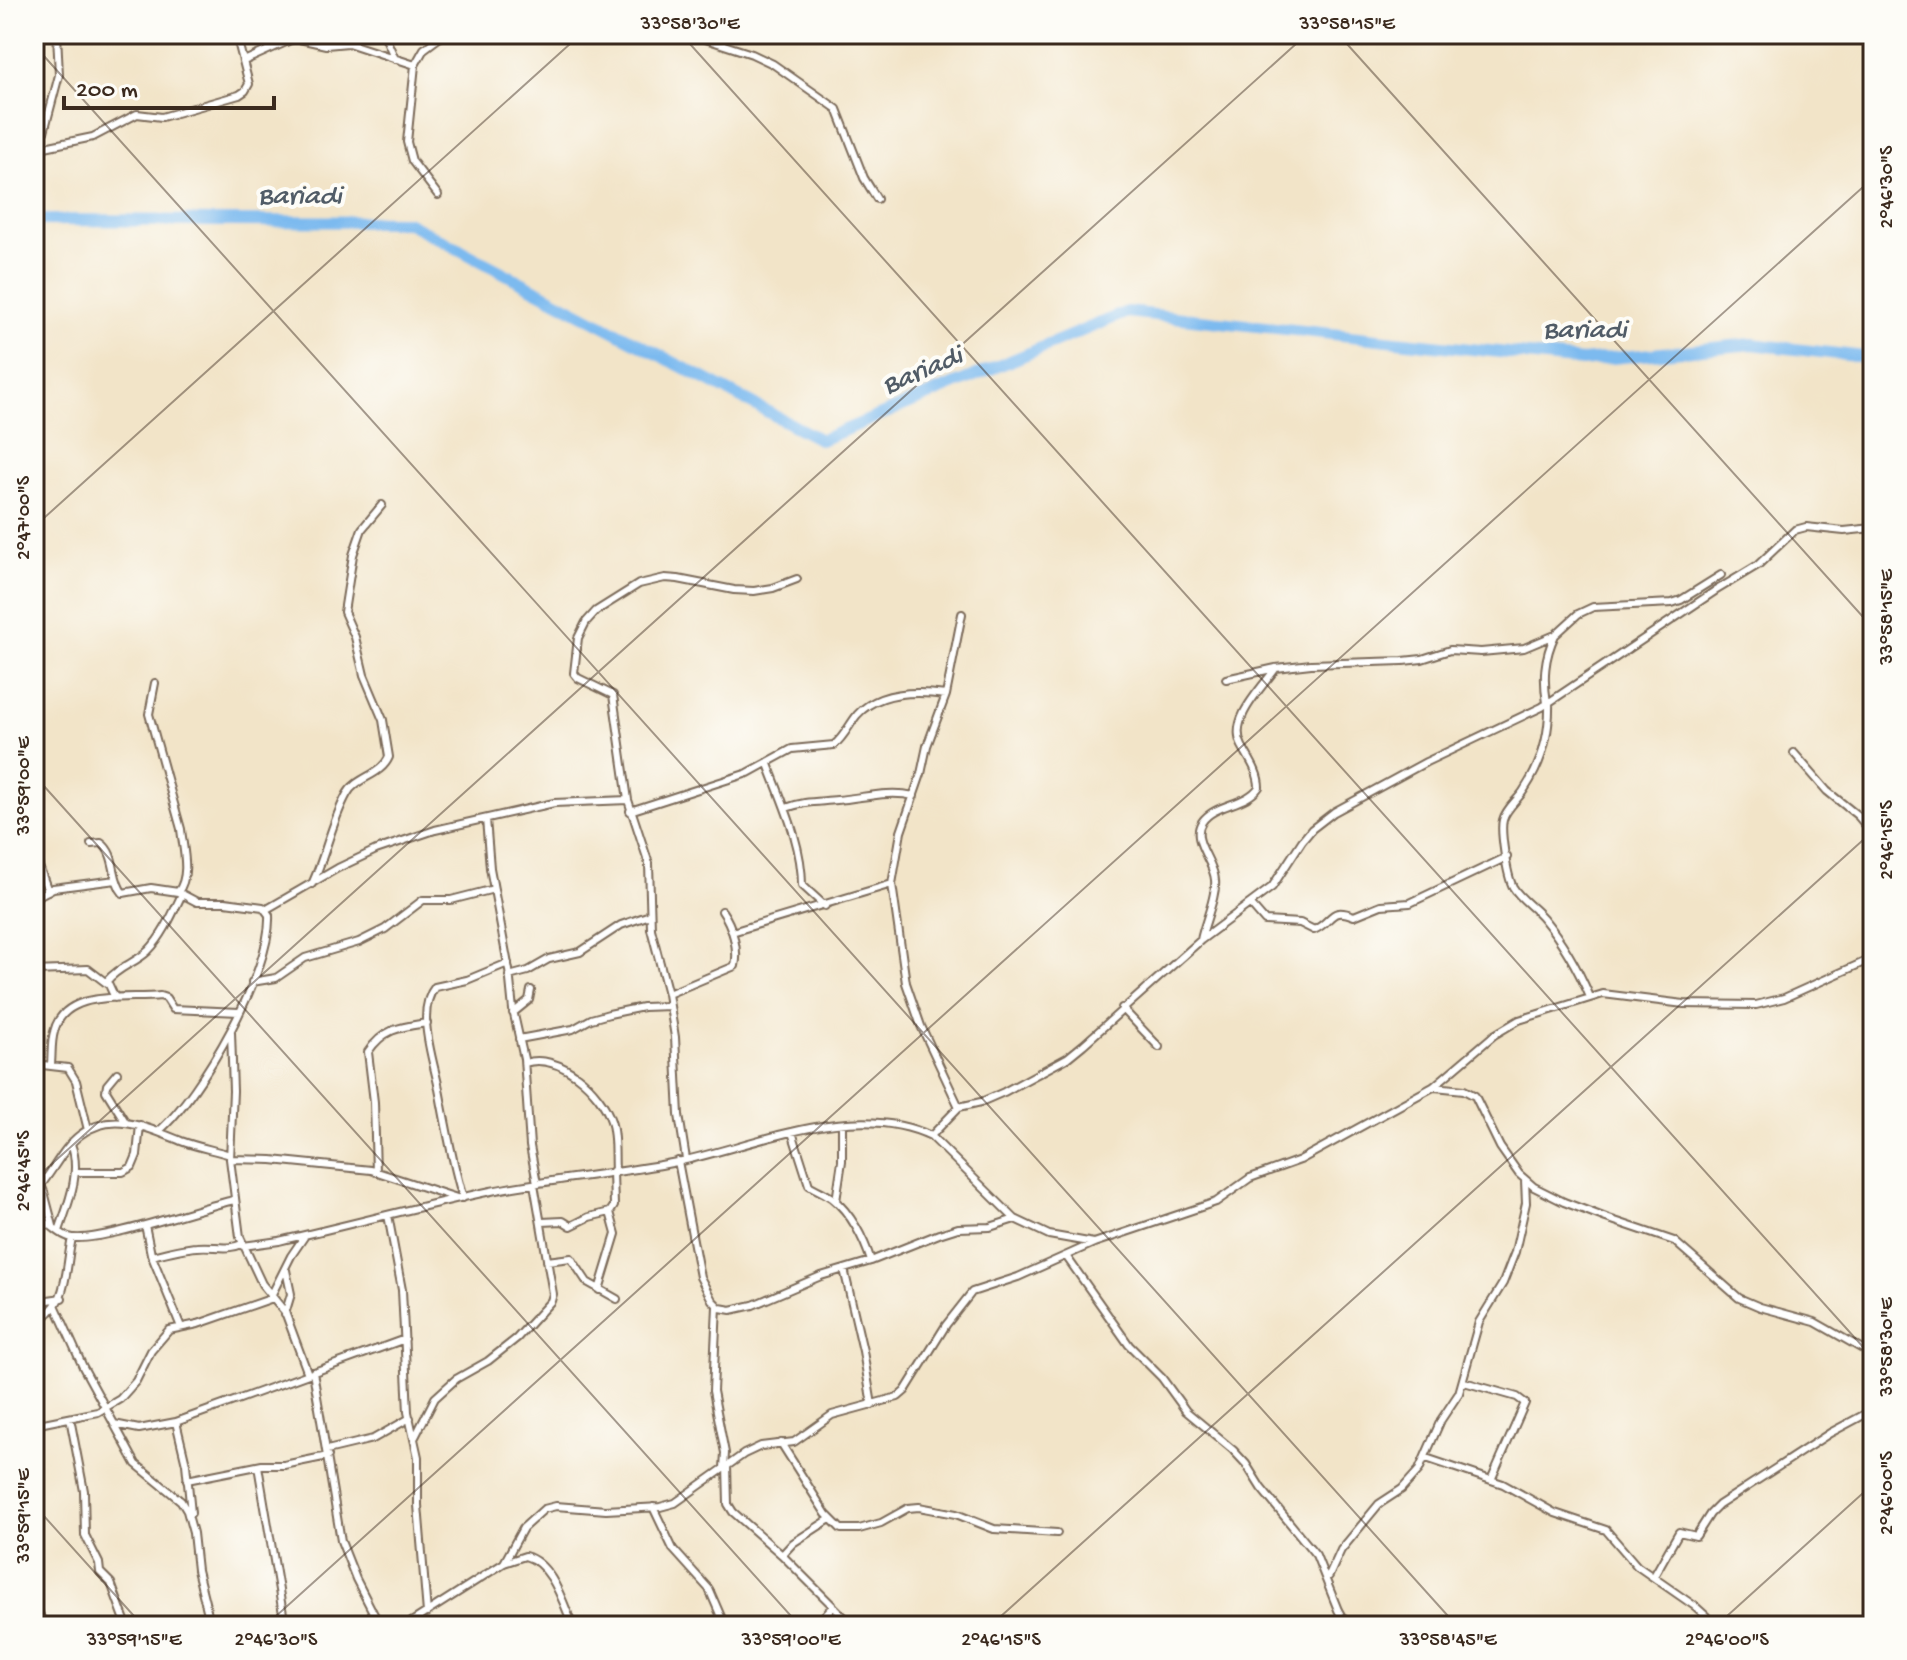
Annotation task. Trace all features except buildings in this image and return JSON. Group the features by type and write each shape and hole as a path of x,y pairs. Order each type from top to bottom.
{"street":[{"path":"34,149 44,132 59,75 57,34"},
{"path":"34,149 93,137 137,114 162,117 239,95 249,86 236,34"},
{"path":"384,34 395,59"},
{"path":"438,195 422,177 408,152 415,65 424,49 444,34"},
{"path":"690,34 773,64 837,109 864,178 877,199"},
{"path":"244,61 295,38 326,45 348,43 415,65"},
{"path":"312,884 347,794 365,778 379,771 389,757 383,720 364,675 355,637 344,612 353,555 362,529 382,505"},
{"path":"931,1136 959,1107 1004,1092 1067,1058 1201,940 1272,887 1312,829 1334,812 1426,762 1548,703 1758,565 1795,530 1806,527 1844,531 1873,528"},
{"path":"1226,679 1311,664 1422,659 1450,650 1524,648 1555,635 1578,614 1593,607 1672,603 1721,575"},
{"path":"797,579 754,591 665,578 630,589 596,611 586,622 578,638 574,673 613,695 630,811 649,864 650,915 670,1006 682,1160 700,1277 717,1306 713,1391 725,1453 728,1504 853,1626"},
{"path":"959,1107 921,1026 906,983 892,884 898,846 927,746 946,695 962,614"},
{"path":"1555,635 1544,669 1550,730 1543,753 1526,787 1504,816 1502,824 1513,886 1555,933 1581,974 1590,997"},
{"path":"1201,940 1215,878 1200,840 1199,829 1206,818 1252,795 1259,787 1237,728 1276,668"},
{"path":"106,982 122,965 147,952 172,915 185,878 181,829 149,714 155,683"},
{"path":"630,811 748,773 792,749 834,745 867,706 907,692 946,695"},
{"path":"1794,753 1827,791 1858,816 1873,834"},
{"path":"768,764 786,808 802,885 825,906"},
{"path":"786,808 814,800 834,801 888,794 914,796"},
{"path":"91,844 101,843 108,849 119,888 125,893 151,888 180,893 197,902 243,903 267,909 338,868 387,845 435,830 554,803 628,800"},
{"path":"415,1437 435,1398 456,1379 488,1361 517,1338 551,1301 553,1294 530,1146 525,1063 513,1013 486,819"},
{"path":"34,853 48,891"},
{"path":"1251,905 1265,921 1300,923 1314,930 1338,912 1354,916 1381,905 1404,905 1507,857"},
{"path":"34,898 60,887 116,880"},
{"path":"732,932 892,884"},
{"path":"252,982 276,978 305,958 359,942 385,929 423,900 451,900 494,889"},
{"path":"159,1131 181,1109 231,1029 268,943 270,928 267,909"},
{"path":"668,994 735,966 737,960 732,932 722,911"},
{"path":"509,976 528,971 549,959 580,952 621,925 650,915"},
{"path":"504,1563 523,1528 544,1509 556,1506 606,1510 675,1503 725,1466 761,1446 801,1439 832,1415 888,1401 905,1391 953,1315 972,1292 1018,1277 1094,1243 1216,1202 1250,1178 1300,1160 1433,1087 1508,1026 1530,1015 1603,994 1684,1004 1756,1005 1796,993 1873,958"},
{"path":"461,1198 446,1136 427,1023 428,1003 435,987 467,980 508,963"},
{"path":"34,971 88,969 106,982 115,998"},
{"path":"513,1013 529,1000 531,990"},
{"path":"51,1064 53,1035 61,1016 87,1001 163,996 175,1009 239,1012"},
{"path":"519,1039 573,1029 609,1014 643,1007 670,1006"},
{"path":"1122,1008 1159,1047"},
{"path":"376,1172 375,1113 368,1052 384,1035 399,1026 427,1023"},
{"path":"231,1029 230,1157 242,1245 262,1284 285,1314 310,1373 341,1541 380,1626"},
{"path":"525,1063 545,1062 569,1071 597,1095 610,1119 614,1206 610,1212 571,1226 563,1221 542,1222"},
{"path":"34,1064 51,1064 68,1068 73,1073 88,1130"},
{"path":"117,1073 106,1091 126,1123"},
{"path":"1433,1087 1464,1090 1477,1098 1495,1138 1525,1180 1564,1202 1674,1241 1739,1298 1815,1322 1873,1356 1868,1381 1873,1408 1719,1505 1696,1536 1679,1532 1654,1576"},
{"path":"41,1185 71,1144 88,1130 126,1123 159,1131 230,1157 376,1172 461,1198"},
{"path":"152,1256 188,1248 231,1249 305,1235 536,1183 682,1160 792,1132 842,1125 891,1124 931,1136 1015,1219 1049,1235 1094,1243"},
{"path":"75,1172 112,1173 132,1167 140,1125"},
{"path":"836,1201 842,1161 842,1125"},
{"path":"792,1132 809,1185 836,1201 859,1233 871,1261"},
{"path":"56,1228 75,1172 76,1155 71,1144"},
{"path":"34,1167 56,1228"},
{"path":"1329,1576 1341,1550 1379,1504 1408,1484 1426,1458 1441,1420 1464,1382 1479,1322 1503,1283 1515,1252 1526,1203 1525,1180"},
{"path":"34,1227 48,1224 72,1238 145,1225 234,1200"},
{"path":"599,1290 616,1234 610,1212"},
{"path":"388,1215 402,1290 427,1613"},
{"path":"717,1306 731,1310 753,1305 821,1276 871,1261 949,1231 990,1227 1015,1219"},
{"path":"145,1225 152,1256 181,1327"},
{"path":"272,1297 277,1280 305,1235"},
{"path":"34,1324 48,1316 62,1298 72,1238"},
{"path":"1066,1256 1129,1345 1162,1378 1186,1411 1246,1464 1261,1488 1316,1555 1347,1626"},
{"path":"547,1261 571,1258 587,1282 617,1299"},
{"path":"844,1269 872,1405"},
{"path":"285,1314 291,1294 286,1270"},
{"path":"34,1425 106,1408 120,1399 136,1381 151,1351 169,1330 198,1324 272,1297"},
{"path":"34,1302 62,1298"},
{"path":"56,1307 76,1354 136,1464 181,1501 193,1533"},
{"path":"114,1424 139,1429 176,1422 405,1339"},
{"path":"1464,1382 1524,1401 1491,1480"},
{"path":"70,1418 83,1482 88,1545 99,1563 100,1572 111,1583 127,1626"},
{"path":"187,1480 258,1466 284,1465 373,1439 410,1418"},
{"path":"176,1422 187,1480 197,1570 211,1626"},
{"path":"781,1443 830,1519 841,1529 859,1529 881,1523 908,1508 919,1507 956,1514 994,1529 1057,1533"},
{"path":"1426,1458 1491,1480 1555,1513 1606,1530 1624,1554 1701,1611 1710,1626"},
{"path":"258,1466 280,1598 288,1626"},
{"path":"653,1507 673,1549 709,1589 725,1626"},
{"path":"782,1555 793,1543 830,1519"},
{"path":"405,1626 504,1563 525,1556 539,1562 573,1626"},
{"path":"34,1600 44,1626"},
{"path":"815,1626 833,1606"},
{"path":"839,1626 845,1618"}],"waterway":[{"name":"Bariadi","path":"34,220 407,222 821,440 1127,312 1582,361 1752,344 1873,358"}]}
